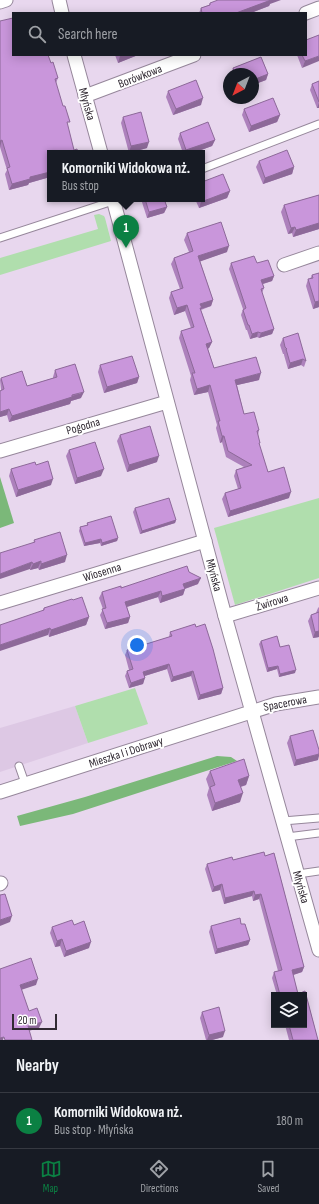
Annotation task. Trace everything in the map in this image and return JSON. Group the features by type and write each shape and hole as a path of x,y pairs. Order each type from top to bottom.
{"street":[{"path":"0,2 6,0"},
{"path":"59,0 62,12"},
{"path":"307,13 319,8"},
{"name":"Młyńska","path":"74,56 100,150"},
{"name":"Borówkowa","path":"85,96 191,56"},
{"name":"Młyńska","path":"114,202 225,616 319,950"},
{"path":"284,265 319,254"},
{"name":"Pogodna","path":"0,451 167,402"},
{"name":"Wiosenna","path":"0,603 205,541"},
{"name":"Żwirowa","path":"225,616 319,588"},
{"name":"Spacerowa","path":"252,711 288,701 319,697"},
{"name":"Mieszka I i Dobrawy","path":"0,792 252,711"}],"lane":[{"path":"205,168 319,124"},
{"path":"0,238 107,202"},
{"path":"20,766 26,783"},
{"path":"283,821 319,818"},
{"path":"287,837 319,833"},
{"path":"298,874 319,871"}],"shaded area":[{"path":"75,706 88,743 0,772 0,728"}],"green space":[{"path":"99,214 105,218 111,241 0,275 0,258 98,229 94,215"},
{"path":"0,477 14,523 0,528"},
{"path":"319,498 319,578 235,605 214,528"},
{"path":"135,688 148,724 88,743 75,706"},
{"path":"217,756 231,757 237,761 73,814 20,826 17,816 85,797"}],"building":[{"path":"218,0 271,0 239,12 202,12 201,8 210,5 210,3"},
{"path":"12,18 12,56 48,56 51,63 53,62 58,78 55,79 63,106 65,106 70,122 67,122 74,150 47,150 47,173 12,184 7,168 10,167 2,140 0,141 0,21"},
{"path":"319,35 319,56 305,61 302,56 307,56 307,40"},
{"path":"261,57 268,74 259,78 259,68 233,68"},
{"path":"196,80 203,98 176,109 168,91"},
{"path":"319,81 319,102 312,84"},
{"path":"273,98 280,115 251,126 244,109"},
{"path":"141,112 149,142 131,146 123,117"},
{"path":"208,122 215,140 186,150 180,133"},
{"path":"287,150 294,167 265,178 259,161"},
{"path":"223,174 230,191 205,200 205,181"},
{"path":"319,195 319,223 296,230 295,227 291,228 284,205"},
{"path":"146,202 165,202 167,207 149,212"},
{"path":"221,222 229,246 198,256 213,300 200,304 202,308 200,308 212,342 206,344 214,368 256,357 261,373 235,380 244,414 254,412 259,430 257,431 259,443 268,472 284,467 291,492 230,511 225,493 241,488 236,470 252,465 228,451 224,436 222,436 218,421 220,421 210,385 197,389 192,373 195,373 181,331 194,327 187,305 177,308 171,292 183,288 174,258 193,251 187,233"},
{"path":"254,256 257,263 268,260 274,276 261,280 264,288 261,289 274,329 252,334 243,310 246,308 231,263"},
{"path":"319,273 319,301 315,302 308,279 313,278 312,275"},
{"path":"298,333 306,361 303,359 290,363 283,338"},
{"path":"132,356 139,377 107,387 100,365"},
{"path":"75,364 84,392 12,416 9,409 0,412 0,391 4,389 1,378 22,371 27,386 57,377 55,370"},
{"path":"150,426 159,456 129,465 120,435"},
{"path":"95,442 104,469 77,478 69,450"},
{"path":"48,461 53,479 18,490 11,469 35,462 36,465"},
{"path":"169,498 176,520 142,531 135,508"},
{"path":"111,516 118,538 102,543 101,539 85,543 80,527 88,525 87,523"},
{"path":"60,532 67,555 41,564 41,561 33,564 32,562 0,574 0,553"},
{"path":"187,566 189,572 201,578 183,584 185,589 162,596 161,591 125,602 130,617 107,623 102,609 106,608 102,592 121,586 121,588"},
{"path":"82,597 89,617 51,630 50,628 0,645 0,625 44,610 44,608"},
{"path":"319,612 319,631 315,632 311,615"},
{"path":"195,624 196,627 205,624 223,688 200,695 193,671 173,677 169,664 143,672 145,678 131,683 127,671 133,669 127,650 172,636 170,632"},
{"path":"277,636 280,647 289,645 296,670 280,674 278,666 268,668 261,641"},
{"path":"313,730 319,754 296,760 290,736"},
{"path":"244,759 249,776 238,780 243,793 215,803 210,787 215,785 210,771"},
{"path":"264,852 265,856 274,853 304,967 292,970 298,992 279,992 274,972 282,970 261,894 255,895 254,891 225,898 222,884 214,887 207,864 232,857 233,860"},
{"path":"5,894 12,916 0,920 0,895"},
{"path":"240,918 241,924 245,924 250,940 217,949 211,926"},
{"path":"72,920 74,925 84,921 91,942 66,951 62,939 57,941 52,927"},
{"path":"31,958 38,979 20,985 29,1011 37,1008 42,1022 28,1026 32,1040 5,1040 4,1037 0,1038 0,969"},
{"path":"307,999 318,1040 293,1040 290,1028 307,1028"},
{"path":"219,1007 225,1031 209,1035 202,1012"}],"place":[{"name":"Komorniki Widokowa nż.","path":"126,248"}]}
